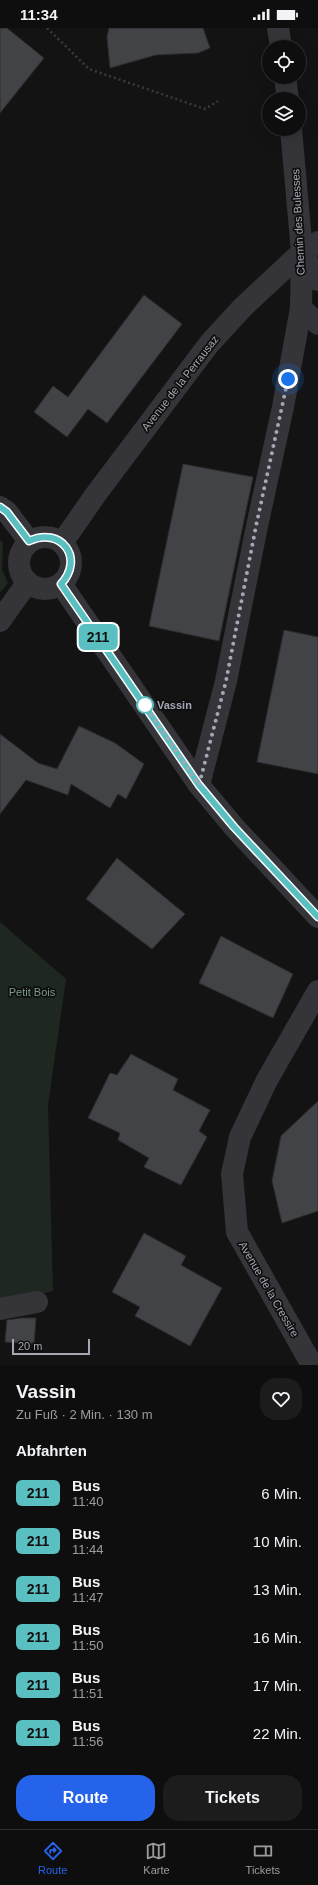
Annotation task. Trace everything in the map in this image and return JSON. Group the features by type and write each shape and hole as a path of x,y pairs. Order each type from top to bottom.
{"street":[{"path":"278,28 280,40"},
{"name":"Chemin des Bulesses","path":"199,785 226,681 256,526 283,407 310,247 292,136"},
{"path":"310,247 318,280"},
{"name":"Avenue de la Perrausaz","path":"62,543 96,494 209,344 243,307 310,247"},
{"path":"300,308 318,324"},
{"path":"0,507 7,512 29,541"},
{"path":"46,536 54,538 62,543 68,550 71,559 71,568 67,577 61,584 44,590 35,588 27,583 21,575 18,566 18,557 22,548 29,541 37,537 46,536"},
{"path":"0,621 27,583"},
{"path":"61,584 199,785 234,827 318,917"},
{"name":"Avenue de la Cressire","path":"312,1365 237,1232 232,1174 240,1137 267,1080 318,991"},
{"path":"0,1309 37,1302"}],"path":[{"path":"47,28 89,69 205,110 218,101"}],"green space":[{"path":"0,540 3,542 2,570 8,583 0,593"},
{"name":"Petit Bois","path":"0,922 66,979 48,1105 53,1291 0,1304"}],"building":[{"path":"0,28 7,28 44,58 0,113"},
{"path":"109,28 203,28 210,48 198,53 156,55 110,68 107,37"},
{"path":"144,295 182,324 107,423 88,409 67,437 34,412 53,386 68,397"},
{"path":"183,464 253,477 219,641 149,626"},
{"path":"284,630 318,637 318,774 257,762"},
{"path":"79,726 115,743 144,764 126,799 118,794 110,808 71,784 68,795 26,780 0,814 0,734 38,763 57,769"},
{"path":"117,858 185,914 152,949 86,899"},
{"path":"221,936 293,974 273,1018 199,983"},
{"path":"131,1054 178,1079 173,1090 210,1110 199,1131 207,1137 181,1185 144,1167 149,1158 118,1140 120,1133 88,1118 110,1073 117,1075"},
{"path":"318,1101 318,1211 282,1223 272,1181 281,1136"},
{"path":"144,1233 186,1256 181,1265 222,1288 190,1346 135,1316 140,1307 112,1292"},
{"path":"36,1318 34,1344 5,1342 7,1320"}],"bus line":[{"name":"211","path":"0,507 7,512 29,541 37,537 46,536 54,538 62,543 68,550 71,559 71,568 67,577 61,584 199,785 234,827 318,917"}],"place":[{"name":"Vassin","path":"145,705"}],"route":[{"path":"145,705 144,704 199,785 226,681 256,526 288,379"}]}
